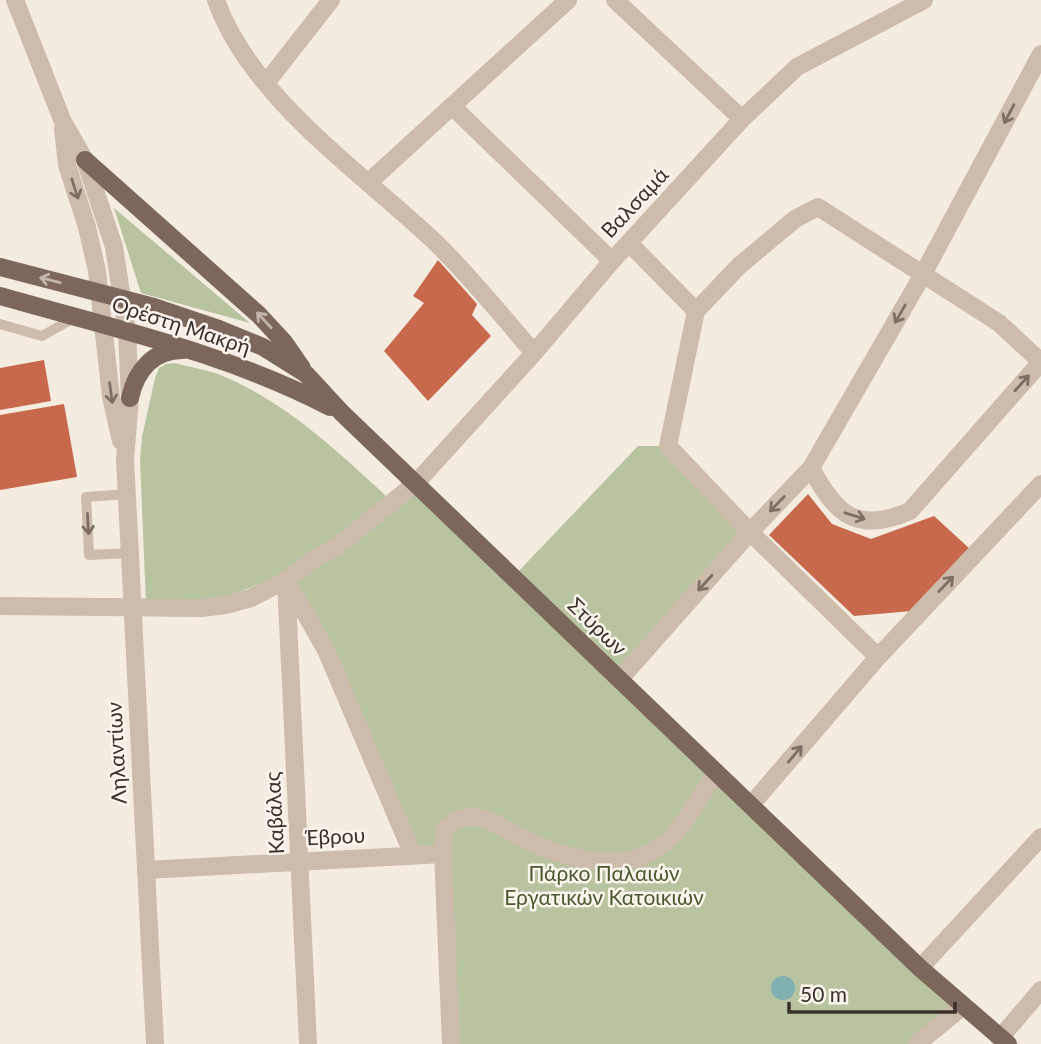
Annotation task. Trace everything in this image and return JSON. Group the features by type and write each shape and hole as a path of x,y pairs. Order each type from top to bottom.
{"main road":[{"path":"85,160 259,315 284,342 306,374"},
{"name":"Ορέστη Μακρή","path":"0,267 122,299"},
{"name":"Ορέστη Μακρή","path":"0,296 190,349 297,391 342,413"},
{"name":"Στύρων","path":"122,299 219,329 252,343 306,374 342,413 750,806 962,1007 1004,1041"},
{"path":"130,398 137,375 145,365 166,352 190,349"}],"street":[{"name":"Ληλαντίων","path":"15,0 63,122 85,160 114,247 127,331 130,398 125,459 155,1044"},
{"path":"216,0 250,65 266,83 299,119 437,244 534,353"},
{"path":"266,83 331,0"},
{"path":"369,182 568,0"},
{"path":"615,0 742,119"},
{"name":"Βαλσαμά","path":"0,606 201,608 226,605 251,598 286,580 314,559 337,547 416,483 534,353 612,261 742,119 797,67 924,0"},
{"path":"619,680 750,532 811,468 922,276 1041,54"},
{"path":"452,106 612,261"},
{"name":"Ληλαντίων","path":"63,122 67,165 87,228 100,293 111,397 125,459"},
{"path":"811,468 832,503 846,514 874,520 893,519 911,511 1041,362 999,323 818,207 795,219 739,266 696,311 668,446 750,532 877,657"},
{"path":"629,243 696,311"},
{"path":"750,806 877,657 1041,484"},
{"path":"286,580 326,650 412,855"},
{"name":"Καβάλας","path":"286,580 308,1044"},
{"path":"451,1044 444,830 454,821 468,817 492,822 557,853 586,860 614,862 639,858 660,848 681,828 716,773"},
{"path":"920,968 1041,838"},
{"name":"Έβρου","path":"146,870 443,854"},
{"path":"1004,1041 1041,990"},
{"path":"916,1044 962,1007"}],"lane":[{"path":"0,324 41,336 75,317"},
{"path":"127,494 86,497 89,555 130,553"}],"green space":[{"path":"114,208 250,323 141,293"},
{"path":"175,363 218,374 286,411 327,443 385,495 386,504 305,559 240,592 209,601 146,603 140,461 142,437 159,368"},
{"name":"Πάρκο Παλαιών Εργατικών Κατοικιών","path":"638,446 668,446 750,532 620,679 962,1007 916,1044 451,1044 443,854 413,855 286,580 416,483 513,577"}],"water":[{"path":"783,976 794,983 795,988 788,999 783,1000 772,993 771,988 778,977"}],"building":[{"path":"438,260 477,304 472,315 491,336 428,401 384,351 424,303 413,296"},
{"path":"44,360 51,401 0,410 0,368"},
{"path":"64,404 77,477 0,490 0,415"},
{"path":"808,494 832,524 871,539 934,516 970,549 912,611 854,616 769,535"}]}
